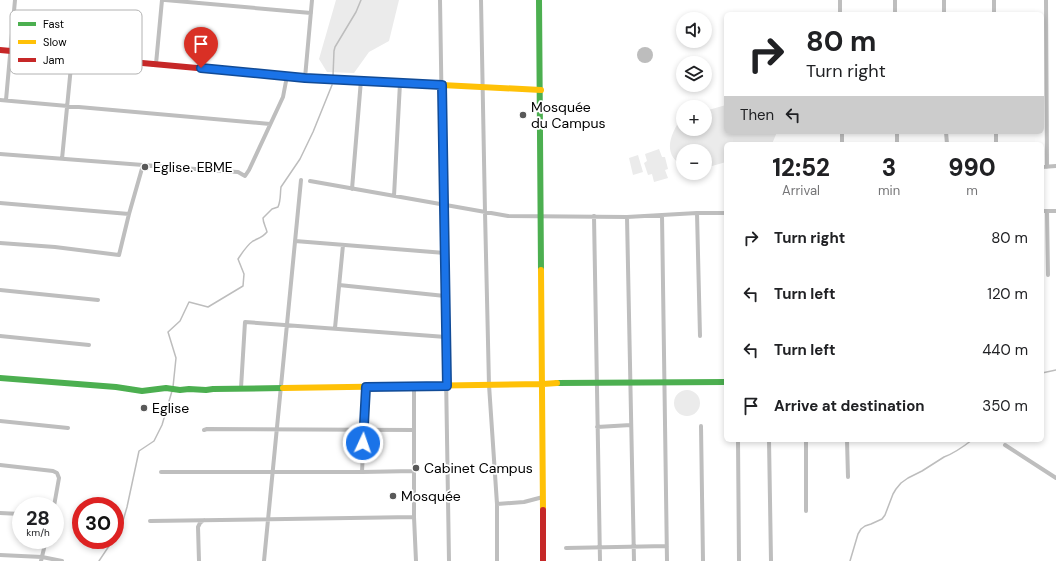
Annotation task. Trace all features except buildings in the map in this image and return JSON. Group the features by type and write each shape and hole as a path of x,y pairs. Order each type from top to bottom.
{"street":[{"path":"14,10 15,0"},
{"path":"156,64 162,0"},
{"path":"165,0 311,14"},
{"path":"305,78 312,0"},
{"path":"440,0 449,561"},
{"path":"481,0 484,212 489,385 497,504 497,561"},
{"path":"540,0 543,561"},
{"path":"840,0 840,12"},
{"path":"895,0 895,12"},
{"path":"944,0 944,12"},
{"path":"994,0 994,12"},
{"path":"1046,0 1044,45 1044,167 1056,166"},
{"path":"0,50 10,51 6,100"},
{"path":"142,63 305,78 541,90"},
{"path":"62,159 70,74"},
{"path":"0,154 238,172 245,176 283,97 287,76"},
{"path":"352,189 361,80"},
{"path":"394,196 400,83"},
{"path":"0,100 270,124"},
{"path":"0,243 55,247 119,255 143,165"},
{"path":"264,561 301,180"},
{"path":"310,181 508,216 627,217 724,213"},
{"path":"0,203 129,214"},
{"path":"1048,275 1044,211 1056,211"},
{"path":"696,213 700,336"},
{"path":"662,215 667,561"},
{"path":"594,216 600,561"},
{"path":"627,217 634,561"},
{"path":"295,240 445,253"},
{"path":"335,328 343,245"},
{"path":"339,285 445,296"},
{"path":"0,290 98,300"},
{"path":"241,388 245,322 446,337"},
{"path":"0,336 90,345"},
{"path":"0,378 116,387 142,391 166,388 180,390 206,390 241,388 447,386 597,382 724,382"},
{"path":"414,386 414,517 416,561"},
{"path":"362,472 366,387"},
{"path":"0,421 68,428"},
{"path":"597,427 631,425"},
{"path":"701,426 703,561"},
{"path":"204,430 414,430"},
{"path":"738,442 739,561"},
{"path":"769,442 770,561"},
{"path":"806,442 806,511"},
{"path":"847,442 848,477"},
{"path":"1005,445 1056,478"},
{"path":"0,465 53,471 57,473 60,478 56,497"},
{"path":"160,472 414,471"},
{"path":"497,504 524,502 543,497"},
{"path":"0,512 12,513"},
{"path":"150,521 414,517"},
{"path":"198,561 198,527 204,520"},
{"path":"566,548 667,546"},
{"path":"41,559 44,549"},
{"path":"0,555 62,561"}],"shaded area":[{"path":"336,0 399,0 389,41 369,52 354,73 327,72 319,59"},
{"path":"645,47 652,52 653,55 648,62 645,63 638,58 637,55 642,48"},
{"path":"724,106 724,134 776,134 773,142 724,142 724,163 712,166 712,144 676,144 676,161 672,156 670,149 670,143 676,127 676,136 712,136 712,109"},
{"path":"659,149 662,157 665,157 668,169 665,170 668,178 654,182 652,174 648,175 644,163 647,161 645,154"},
{"path":"638,155 643,172 633,175 629,158"},
{"path":"687,390 696,394 700,403 696,412 687,416 678,412 674,403 678,394"}],"waterway":[{"path":"333,76 335,47 356,12 361,0"},
{"path":"173,387 176,358 168,332 180,321 189,302 208,307 243,286 244,274 238,259 253,241 267,232 263,218 272,209 278,207 281,187 300,159 313,132 332,85"},
{"path":"1044,373 1056,370"},
{"path":"124,517 139,451 154,441 162,425 172,391"},
{"path":"850,561 858,534 861,529 882,519 893,494 901,483 955,452 969,442"},
{"path":"99,561 107,549"}],"traffic: fast":[{"path":"539,0 541,270"},
{"path":"0,378 116,387 142,391 166,388 180,390 283,388"},
{"path":"557,383 724,382"}],"traffic: slow":[{"path":"208,69 305,78 541,90"},
{"path":"541,270 543,510"},
{"path":"283,388 557,383"}],"traffic: jam":[{"path":"0,50 10,51"},
{"path":"142,63 208,69"},
{"path":"543,510 543,561"}],"place":[{"name":"Mosquée du Campus","path":"523,115"},
{"name":"Eglise. EBME","path":"145,167"},
{"name":"Eglise","path":"144,408"},
{"name":"Cabinet Campus","path":"416,468"},
{"name":"Mosquée","path":"393,496"}],"route":[{"path":"201,68 305,78 442,85 447,386 366,387 363,443"}]}
